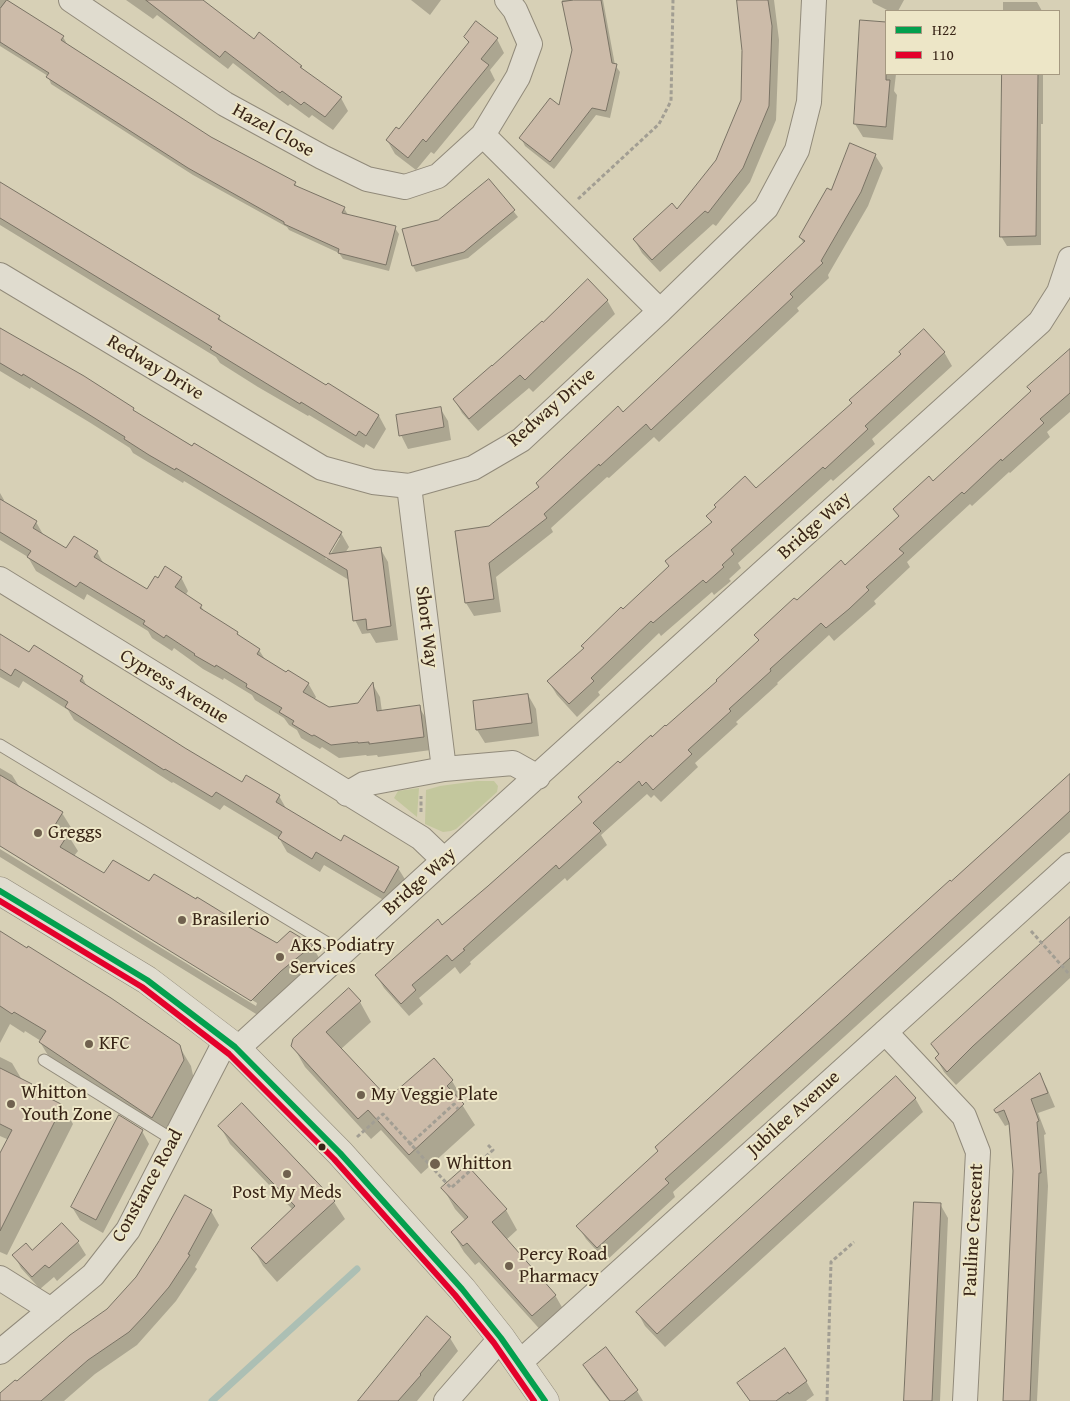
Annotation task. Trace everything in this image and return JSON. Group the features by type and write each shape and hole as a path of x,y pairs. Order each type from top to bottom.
{"street":[{"name":"Hazel Close","path":"71,0 225,104 322,157 367,179 405,187 438,176 483,135 518,77 530,44 515,10 506,0"},
{"name":"Redway Drive","path":"0,275 322,468 373,482 409,486 473,468 521,440 766,208 797,150 809,102 814,0"},
{"path":"483,135 660,310"},
{"name":"Bridge Way","path":"232,1045 344,952 1040,322 1059,292 1070,259"},
{"name":"Short Way","path":"409,486 433,771"},
{"name":"Cypress Avenue","path":"0,580 420,838 444,860"},
{"path":"347,794 364,784 433,771 513,763 538,777"},
{"name":"Jubilee Avenue","path":"518,1364 1070,865"},
{"path":"0,891 147,980 232,1045 340,1153 462,1289 501,1338 545,1401"},
{"name":"Pauline Crescent","path":"885,1032 964,1116 978,1152 965,1401"},
{"name":"Constance Road","path":"0,1352 93,1275 128,1230 175,1141 232,1045"},
{"path":"0,1278 51,1310"},
{"path":"446,1401 501,1338"}],"lane":[{"path":"0,745 344,952"},
{"path":"44,1060 175,1141"}],"path":[{"path":"562,214 659,124 670,101 673,0"},
{"path":"420,838 433,771"},
{"path":"1016,914 1070,975"},
{"path":"409,1144 454,1104 458,1109"},
{"path":"376,1119 383,1114 451,1188 493,1150 488,1145"},
{"path":"827,1401 831,1262 854,1242"}],"green space":[{"path":"477,781 494,781 498,786 497,792 456,829 443,832 425,824 426,790 440,786"},
{"path":"419,788 417,817 394,798 398,791"}],"building":[{"path":"7,0 64,36 61,40 211,137 296,182 294,185 345,207 342,213 396,226 386,265 338,253 339,249 284,224 284,222 188,168 46,77 49,73 0,42 0,9"},
{"path":"146,0 203,0 254,39 259,32 302,66 300,67 342,97 325,117 304,102 301,105 282,91 280,93 225,51 220,57"},
{"path":"601,0 612,63 617,64 606,111 592,108 550,162 519,138 550,98 559,105 572,50 562,2"},
{"path":"737,0 768,0 772,26 769,106 743,168 708,213 705,211 652,260 633,239 672,203 677,209 716,160 741,100 742,51"},
{"path":"860,20 885,22 885,75 886,80 890,80 886,127 854,124"},
{"path":"476,21 498,38 481,59 489,65 426,142 423,139 408,158 386,140 396,127 399,129 469,42 464,37"},
{"path":"1002,75 1038,75 1036,236 1000,237"},
{"path":"850,143 876,154 861,192 821,261 823,263 790,294 793,297 651,430 646,424 544,514 547,518 489,563 494,599 465,603 455,531 489,526 539,487 536,483 618,406 623,412 805,241 799,237 827,188 831,190"},
{"path":"489,179 515,210 464,252 412,266 402,229 438,220"},
{"path":"0,182 220,316 218,319 379,415 366,436 359,431 356,436 301,402 300,404 210,349 212,347 0,218"},
{"path":"588,279 608,300 525,380 520,375 469,419 453,399 543,322"},
{"path":"0,328 84,376 134,408 133,410 192,446 194,443 342,532 329,554 381,547 391,626 367,630 366,619 353,621 347,570 176,468 175,470 149,455 124,439 125,437 80,409 23,374 22,376 0,363"},
{"path":"924,329 945,352 865,426 868,429 825,469 823,467 731,550 734,554 722,565 724,567 706,583 703,580 653,623 651,621 591,678 594,681 569,704 547,681 584,648 581,646 621,607 623,609 669,566 665,561 712,522 706,516 716,507 714,505 745,476 756,488 852,403 849,400 901,354 899,352"},
{"path":"1070,349 1070,393 1040,419 1044,423 1002,461 1001,459 964,494 962,492 899,549 904,553 866,587 869,590 849,609 826,628 821,623 770,669 771,671 729,709 731,711 688,750 692,754 653,790 646,782 642,786 639,781 593,823 601,831 559,869 556,865 452,961 447,955 412,985 416,990 401,1004 375,975 438,919 442,925 488,886 582,802 578,797 618,761 620,763 651,735 652,737 666,726 717,681 759,640 754,635 794,598 797,600 841,560 845,565 899,516 893,509 929,476 933,481 1031,391 1027,387"},
{"path":"441,407 444,427 399,436 396,415"},
{"path":"0,499 37,521 33,528 66,548 74,536 98,551 94,557 147,589 155,576 158,578 165,566 182,577 175,587 202,605 200,608 238,632 237,634 260,649 257,654 286,672 288,670 309,683 303,692 329,707 358,703 373,682 377,711 420,705 424,737 369,744 369,742 358,742 331,745 314,735 312,736 292,724 294,721 279,712 282,708 246,687 247,684 216,665 215,667 194,655 166,635 164,638 143,624 145,621 80,582 76,587 27,557 31,551 0,532"},
{"path":"0,634 29,652 34,645 83,676 80,681 185,748 242,782 246,775 280,795 276,802 341,841 344,835 399,867 384,893 316,852 312,859 278,838 282,832 216,792 212,797 164,770 65,707 68,702 15,669 11,676 0,669"},
{"path":"528,694 532,723 476,730 473,701"},
{"path":"1070,774 1070,811 847,1016 665,1179 669,1183 597,1248 576,1226 658,1151 655,1147"},
{"path":"0,775 63,812 55,825 69,833 60,847 104,873 113,860 149,881 154,874 277,943 290,931 313,945 281,971 251,1001 0,846"},
{"path":"1070,917 1070,958 947,1072 935,1058 939,1054 931,1044"},
{"path":"0,931 27,948 28,946 111,998 180,1045 184,1060 152,1118 39,1042 46,1031 0,1006"},
{"path":"349,988 361,1001 326,1032 388,1098 434,1058 453,1080 447,1086 464,1104 409,1155 368,1110 358,1119 291,1046 293,1039"},
{"path":"0,1068 32,1084 29,1088 63,1105 0,1231 0,1153 12,1130 0,1124"},
{"path":"1040,1073 1048,1093 1031,1099 1039,1121 1037,1122 1041,1173 1039,1173 1030,1401 1003,1401 1013,1171 1009,1123 1004,1110 996,1113 994,1110"},
{"path":"896,1076 916,1098 657,1334 636,1312"},
{"path":"242,1103 335,1201 266,1264 251,1248 295,1206 218,1126"},
{"path":"119,1115 143,1130 96,1220 71,1207"},
{"path":"467,1165 507,1209 492,1222 556,1295 532,1316 467,1243 463,1246 451,1232 468,1217 441,1188"},
{"path":"185,1195 212,1210 188,1254 190,1255 169,1287 145,1315 129,1332 88,1360 41,1401 0,1401 0,1393 15,1380 17,1381 70,1335 107,1309 136,1277"},
{"path":"914,1202 941,1203 932,1401 904,1401"},
{"path":"62,1223 79,1241 49,1268 45,1265 32,1277 12,1255 26,1243 32,1250"},
{"path":"427,1316 451,1337 421,1375 398,1401 358,1401"},
{"path":"606,1347 638,1390 624,1401 610,1401 583,1365"},
{"path":"785,1348 807,1381 776,1401 750,1401 737,1383"}],"waterway":[{"path":"212,1401 357,1269"}],"transit line":[{"name":"H22","path":"0,891 147,980 235,1047 340,1153 462,1289 501,1338 545,1401"},
{"name":"110","path":"0,901 142,987 229,1054 334,1159 455,1295 494,1343 534,1401"}],"place":[{"name":"Greggs","path":"38,833"},
{"name":"Brasilerio","path":"182,920"},
{"name":"AKS Podiatry Services","path":"280,957"},
{"name":"KFC","path":"89,1044"},
{"name":"My Veggie Plate","path":"361,1095"},
{"name":"Whitton Youth Zone","path":"11,1104"},
{"name":"Whitton","path":"435,1164"},
{"name":"Post My Meds","path":"287,1174"},
{"name":"Percy Road Pharmacy","path":"509,1266"}]}
